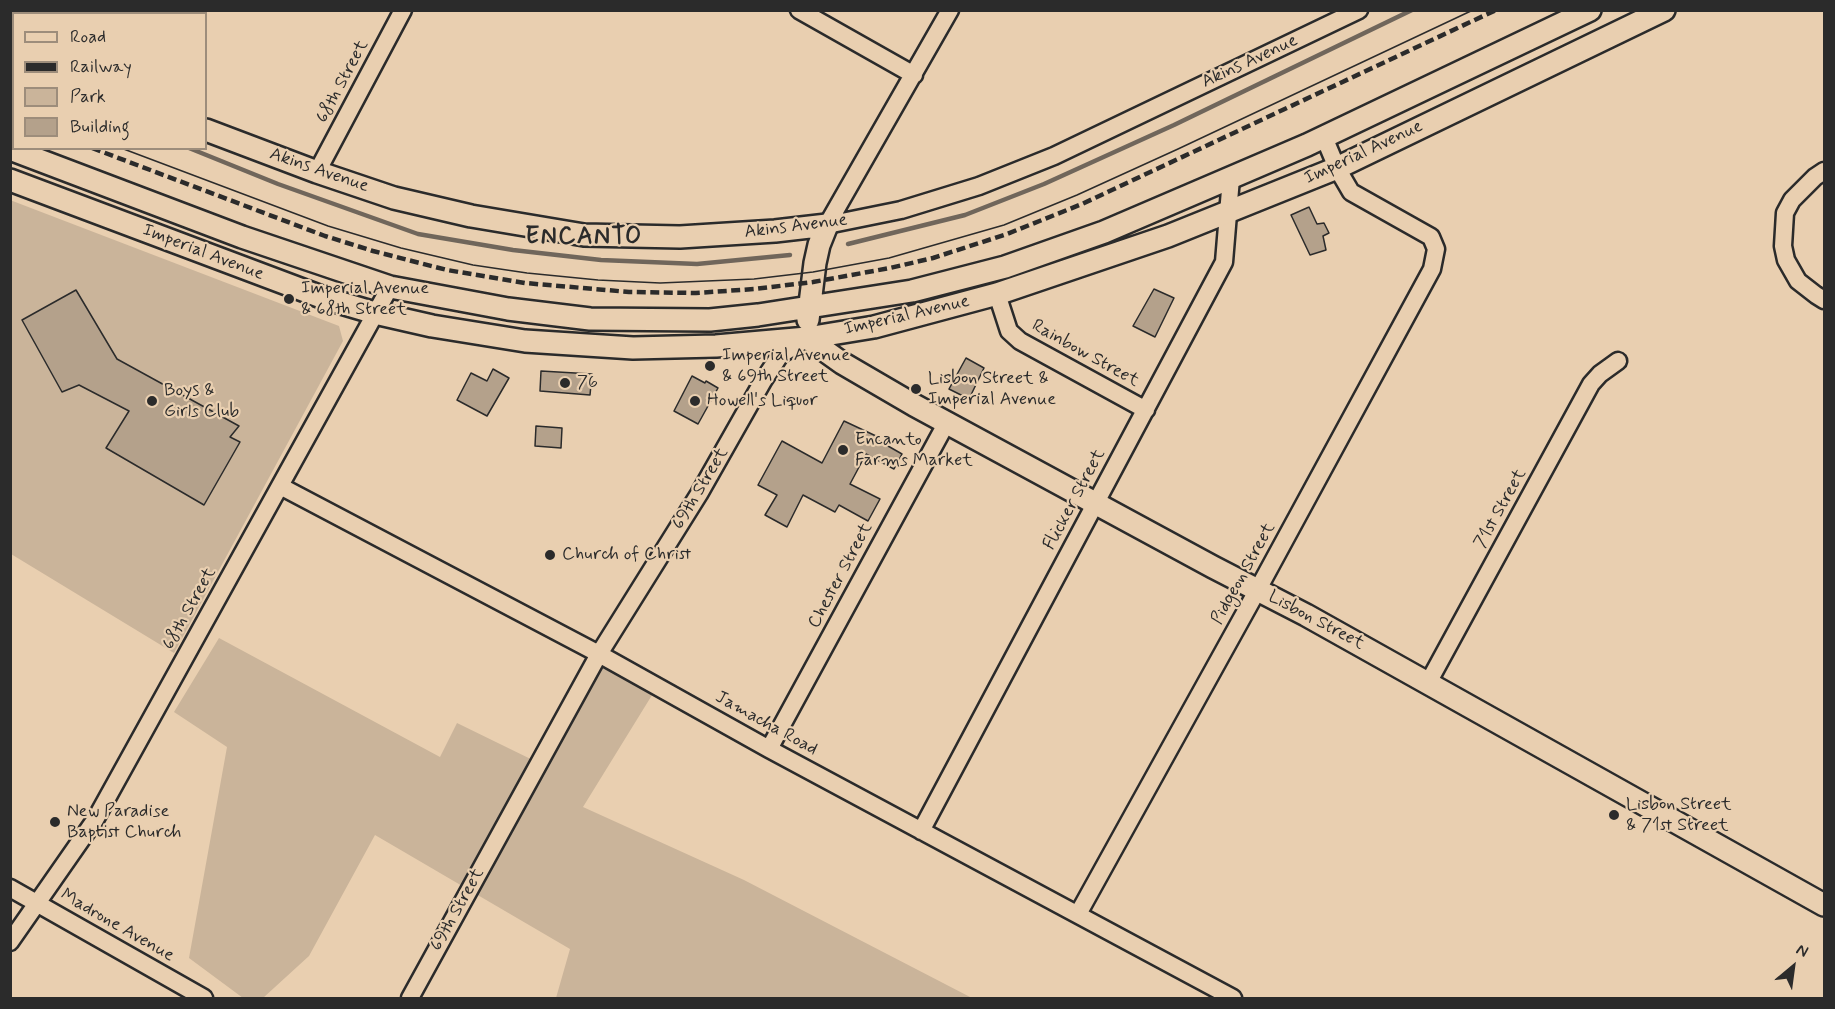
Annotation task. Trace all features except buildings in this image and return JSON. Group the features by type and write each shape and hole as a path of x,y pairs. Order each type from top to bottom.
{"main road":[{"name":"Imperial Avenue","path":"13,150 242,237 390,287 508,309 590,319 710,320 809,308 912,291 1005,267 1104,232 1231,178 1324,137 1590,10"},
{"name":"Imperial Avenue","path":"10,180 324,298 432,326 525,341 601,347 716,346 807,338 874,327 997,294 1168,236 1337,168 1664,10"},
{"name":"Akins Avenue","path":"207,130 394,198 471,216 584,235 680,237 776,231 827,225"},
{"path":"807,338 815,263 827,225"},
{"name":"Lisbon Street","path":"807,338 843,363 946,422 1257,591 1306,615 1824,905"}],"street":[{"name":"68th Street","path":"317,172 403,10"},
{"path":"799,10 914,75"},
{"path":"827,225 950,10"},
{"name":"Akins Avenue","path":"827,225 901,210 979,186 1022,169 1054,156 1359,10"},
{"path":"1324,137 1337,168"},
{"name":"Pidgeon Street","path":"1078,914 1432,269 1436,249 1431,237 1351,192 1337,168"},
{"path":"1820,174 1792,200 1785,213 1783,246 1786,260 1798,281 1824,300"},
{"name":"Flicker Street","path":"921,831 1224,262 1231,178"},
{"name":"68th Street","path":"10,942 95,820 390,287"},
{"name":"Rainbow Street","path":"997,294 1009,331 1020,341 1146,410"},
{"name":"69th Street","path":"410,999 599,654 699,494 762,381 780,355 807,338"},
{"name":"71st Street","path":"1428,683 1591,384 1618,361"},
{"name":"Chester Street","path":"769,749 946,422"},
{"name":"Jamacha Road","path":"280,486 599,654 769,749 1233,999"},
{"name":"Madrone Avenue","path":"10,888 199,997"}],"green space":[{"path":"10,200 339,326 343,341 174,653 11,554"},
{"path":"219,638 440,757 457,723 545,766 599,654 657,687 583,807 744,880 972,998 556,998 570,949 375,835 309,956 263,998 243,998 189,958 227,747 174,712"}],"waterway":[{"path":"848,244 965,215 1044,184 1174,125 1412,10"},
{"path":"194,150 278,184 418,234 513,250 601,260 697,264 790,255"}],"tram line":[{"path":"126,150 328,226 401,248 473,265 598,280 660,283 754,279 813,272 889,258 1004,225 1178,149 1473,10"}],"railway":[{"path":"97,150 325,236 447,270 525,283 629,292 696,293 754,289 813,282 890,268 933,258 1007,234 1082,204 1496,10"}],"place":[{"name":"Imperial Avenue & 68th Street","path":"289,299"},
{"name":"Imperial Avenue & 69th Street","path":"710,366"},
{"name":"76","path":"565,383"},
{"name":"Lisbon Street & Imperial Avenue","path":"916,389"},
{"name":"Boys & Girls Club","path":"152,401"},
{"name":"Howell's Liquor","path":"695,401"},
{"name":"Encanto Farms Market","path":"843,450"},
{"name":"Church of Christ","path":"550,555"},
{"name":"Lisbon Street & 71st Street","path":"1614,815"},
{"name":"New Paradise Baptist Church","path":"55,822"}],"district":[{"name":"ENCANTO","path":"584,238"}]}
